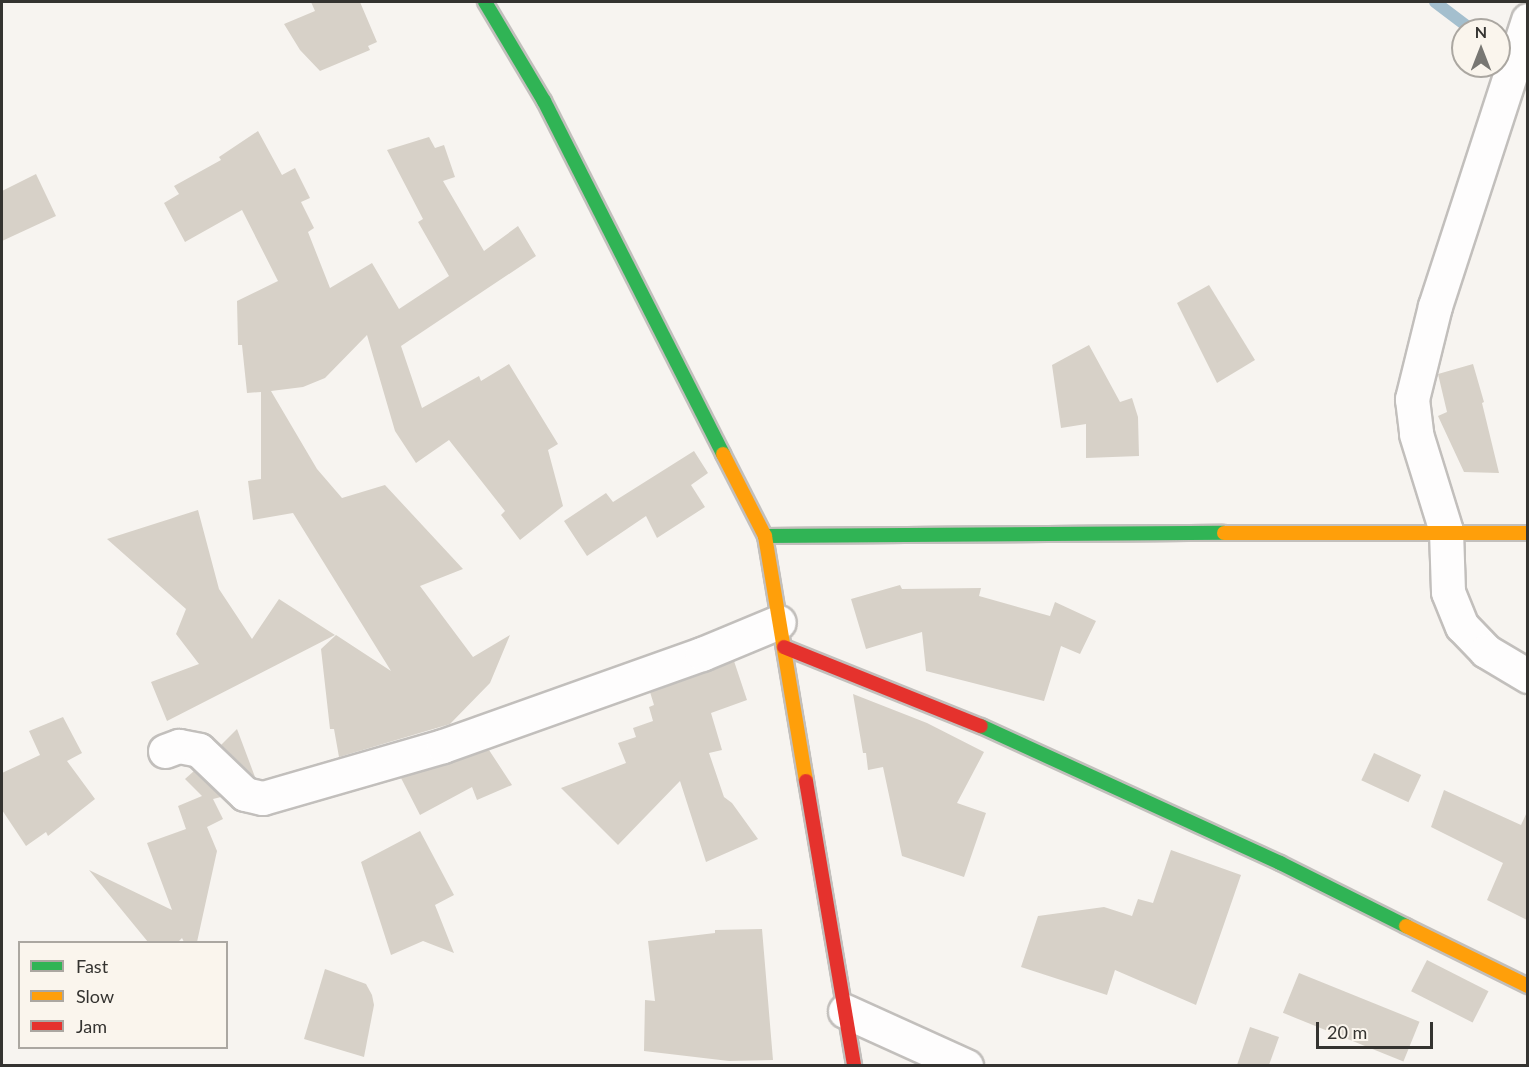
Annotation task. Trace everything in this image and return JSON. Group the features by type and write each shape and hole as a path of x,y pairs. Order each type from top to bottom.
{"street":[{"path":"485,2 544,101 765,536 854,1065"},
{"path":"1527,20 1435,306 1412,399 1416,434 1446,531 1448,592 1462,626 1485,651 1527,676"},
{"path":"765,536 1446,531 1527,533"},
{"path":"165,752 179,746 199,750 245,794 263,798 443,746 606,689 782,635 1280,863 1527,986"},
{"path":"845,1011 966,1065"}],"building":[{"path":"311,2 360,2 377,42 368,46 370,50 320,71 300,50 284,24 315,11"},
{"path":"258,131 282,175 295,168 310,198 301,202 314,228 308,232 330,288 372,263 399,309 449,276 418,222 423,219 387,150 429,137 435,148 444,145 455,177 443,181 484,251 518,226 536,256 401,346 422,408 479,376 481,381 509,364 558,444 548,450 563,506 520,540 501,515 505,511 449,440 416,463 395,431 367,335 325,378 303,387 271,391 317,469 342,498 385,485 463,569 420,586 473,657 510,635 490,683 450,724 339,757 334,729 330,729 321,649 336,635 391,671 293,513 253,520 248,481 261,479 261,392 247,393 242,345 238,345 237,301 278,281 242,210 185,242 164,203 179,194 174,186 221,160 219,157"},
{"path":"36,174 56,216 2,241 2,191"},
{"path":"1209,285 1255,360 1217,383 1177,303"},
{"path":"1089,345 1120,402 1132,398 1138,417 1139,456 1086,458 1086,424 1061,428 1052,365"},
{"path":"1473,364 1484,402 1482,403 1499,473 1464,472 1438,416 1447,412 1438,374"},
{"path":"694,451 708,473 691,485 705,507 657,538 646,516 587,556 564,521 606,493 613,502"},
{"path":"198,510 219,589 252,639 279,599 335,635 167,721 151,682 199,664 176,634 186,609 107,539"},
{"path":"900,585 902,589 981,588 979,596 1050,616 1055,602 1096,621 1080,654 1061,646 1044,701 926,671 922,632 866,649 851,599"},
{"path":"734,661 747,700 711,713 722,750 709,753 724,797 732,803 758,839 706,862 680,781 618,845 561,788 626,763 618,743 636,737 633,728 653,721 649,707 654,705 650,692"},
{"path":"853,694 927,723 984,752 957,803 986,813 964,877 902,856 883,767 868,770"},
{"path":"63,717 82,753 67,761 95,799 48,836 46,832 26,846 2,810 2,773 40,755 29,731"},
{"path":"237,729 255,777 221,745"},
{"path":"489,750 512,785 477,800 472,787 420,815 401,778"},
{"path":"1374,753 1421,775 1408,802 1361,780"},
{"path":"194,771 221,797 213,799 223,819 207,827 217,851 197,941 184,941 182,938 179,941 147,941 89,870 172,910 147,843 186,829 178,806 202,796 185,779"},
{"path":"1444,790 1521,825 1527,812 1527,920 1487,900 1503,863 1431,827"},
{"path":"420,831 454,895 435,905 454,953 423,941 391,955 361,862"},
{"path":"1171,850 1241,875 1196,1005 1115,970 1107,995 1021,967 1038,916 1104,907 1132,916 1138,899 1153,903"},
{"path":"762,929 773,1060 729,1061 644,1051 645,1000 655,1001 648,941 715,933 715,930"},
{"path":"1427,960 1488,991 1473,1023 1411,991"},
{"path":"325,969 366,984 372,995 374,1005 364,1057 304,1039"},
{"path":"1299,973 1420,1022 1403,1062 1283,1013"},
{"path":"1250,1027 1279,1037 1269,1065 1237,1065"}],"waterway":[{"path":"1435,2 1456,18"}],"traffic: fast":[{"path":"485,2 544,101 723,454"},
{"path":"765,536 1224,533"},
{"path":"981,726 1280,863 1406,926"}],"traffic: slow":[{"path":"723,454 765,536 806,781"},
{"path":"1224,533 1528,533"},
{"path":"1406,926 1528,986"}],"traffic: jam":[{"path":"784,647 981,726"},
{"path":"806,781 854,1066"}]}
